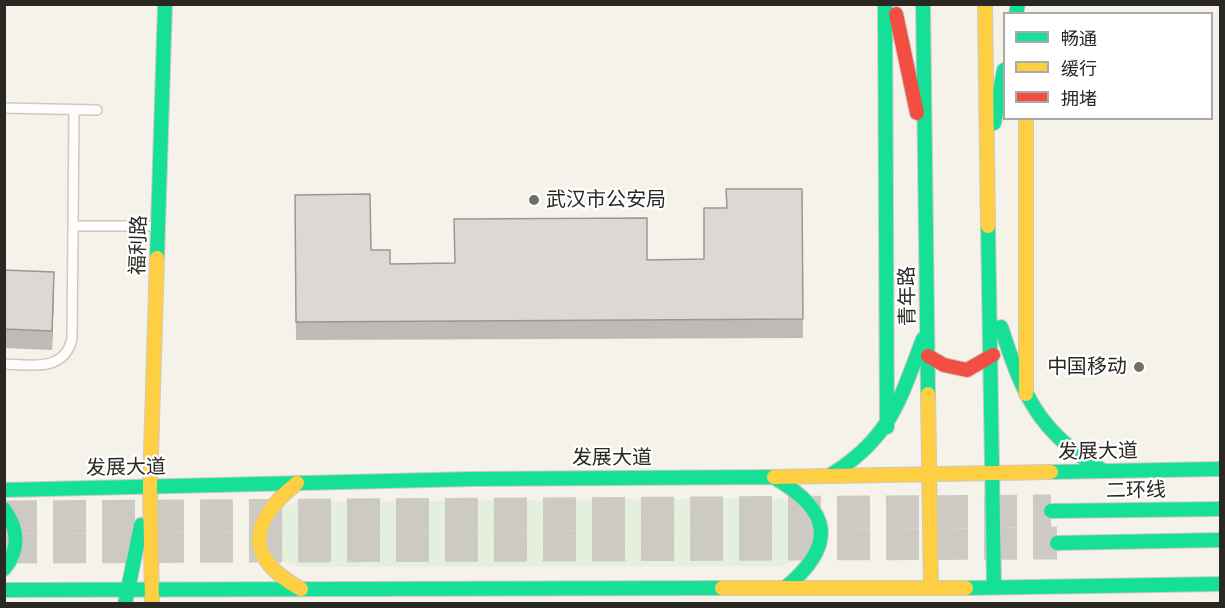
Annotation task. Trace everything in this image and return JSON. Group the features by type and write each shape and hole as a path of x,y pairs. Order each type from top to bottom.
{"main road":[{"name":"福利路","path":"150,487 165,4"},
{"name":"青年路","path":"885,4 887,427"},
{"path":"894,4 926,153"},
{"name":"青年路","path":"923,4 931,588"},
{"path":"985,4 993,355 994,587"},
{"path":"987,153 1003,79"},
{"path":"1026,120 1026,394"},
{"path":"990,289 1013,365 1042,423 1055,439 1074,455 1104,471"},
{"path":"827,477 853,463 872,446 887,427 928,326"},
{"path":"928,356 944,365 967,370 993,355"},
{"name":"发展大道","path":"4,490 297,483 827,477 930,473 1221,469"},
{"path":"772,476 802,494 813,506 820,518 822,534 819,550 811,565 785,588"},
{"path":"297,483 272,504 263,517 259,530 259,546 273,573 301,589"},
{"path":"126,597 150,487"},
{"path":"150,487 152,597"},
{"path":"4,509 14,522 17,543 4,569"},
{"name":"二环线","path":"1051,511 1221,509"},
{"path":"1057,543 1221,540"},
{"path":"4,590 60,590 126,597 152,597 226,590 301,589 931,588 1221,584"},
{"path":"1009,603 1029,586"},
{"path":"888,588 924,603"},
{"path":"60,590 84,603"},
{"path":"206,603 226,590"}],"lane":[{"path":"4,108 97,110"},
{"path":"4,364 53,363 62,359 69,350 72,339 74,110"},
{"path":"74,226 159,226"}],"green space":[{"path":"781,498 802,511 811,538 798,558 784,566 300,567 277,558 271,543 270,525 283,507 298,502"}],"building":[{"path":"726,189 802,189 803,319 296,322 295,195 370,194 371,250 390,250 390,264 455,263 454,219 647,218 647,260 704,259 704,208 727,208"},
{"path":"4,270 54,272 52,331 4,329"}],"tunnel":[{"path":"4,517 1051,511"},
{"path":"4,547 1057,543"}],"traffic: fast":[{"path":"157,258 165,4"},
{"path":"885,4 887,427"},
{"path":"923,4 928,394"},
{"path":"1016,12 1018,4"},
{"path":"994,123 1003,75"},
{"path":"988,226 994,587"},
{"path":"1001,327 1017,373 1036,410 1062,441 1102,470"},
{"path":"829,476 866,448 890,417 907,382 923,339"},
{"path":"1051,472 1220,469"},
{"path":"773,477 807,502 821,528 820,542 814,557 785,588"},
{"path":"4,490 473,479 774,477"},
{"path":"4,509 13,524 16,539 13,554 4,569"},
{"path":"1051,511 1220,509"},
{"path":"125,604 141,525"},
{"path":"1057,543 1220,540"},
{"path":"966,588 1220,584"},
{"path":"4,590 722,588"}],"traffic: slow":[{"path":"985,4 988,226"},
{"path":"1026,120 1026,394"},
{"path":"152,604 150,487 157,258"},
{"path":"928,394 931,588"},
{"path":"774,477 1051,472"},
{"path":"297,483 269,512 262,525 259,539 262,552 269,564 282,577 301,589"},
{"path":"722,588 966,588"}],"traffic: jam":[{"path":"896,14 917,113"},
{"path":"928,356 944,365 967,370 993,355"}],"place":[{"name":"武汉市公安局","path":"534,200"},
{"name":"中国移动","path":"1139,367"}]}
